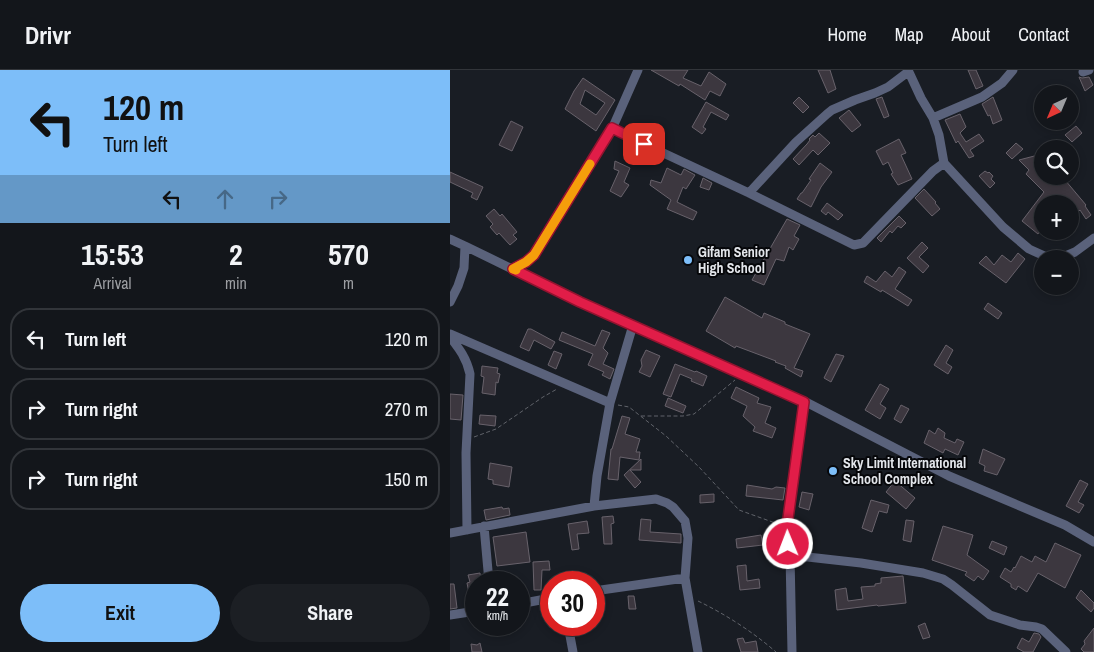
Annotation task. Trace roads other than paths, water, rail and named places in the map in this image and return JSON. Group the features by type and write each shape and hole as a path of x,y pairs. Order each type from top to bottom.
{"street":[{"path":"513,269 534,255 612,128 638,70"},
{"path":"933,118 982,98 1002,83 1013,70"},
{"path":"749,193 796,142 832,110 888,87 908,71 920,98 933,118 939,135 944,163 1003,227 1029,248 1049,258 1063,257 1075,252 1094,238"},
{"path":"612,128 854,245 863,242 933,171 944,163"},
{"path":"450,239 580,302 804,402 949,476 1065,525 1094,542"},
{"path":"450,302 464,268 465,246"},
{"path":"594,506 597,476 610,404 633,326"},
{"path":"450,336 610,404"},
{"path":"450,336 465,358 470,374 467,440 467,530"},
{"path":"792,652 790,555 786,526 804,402"},
{"path":"450,533 594,506 656,499 667,503 673,507 684,521 688,538 685,578 698,652"},
{"path":"484,526 488,571"},
{"path":"790,555 860,563 923,573 943,579 990,615 1020,625 1036,626 1042,629 1066,652"},
{"path":"605,589 685,578"},
{"path":"450,615 465,612"},
{"path":"570,636 573,652"}],"place":[{"name":"Gifam Senior High School","path":"688,260"},
{"name":"Sky Limit International School Complex","path":"833,471"}]}
